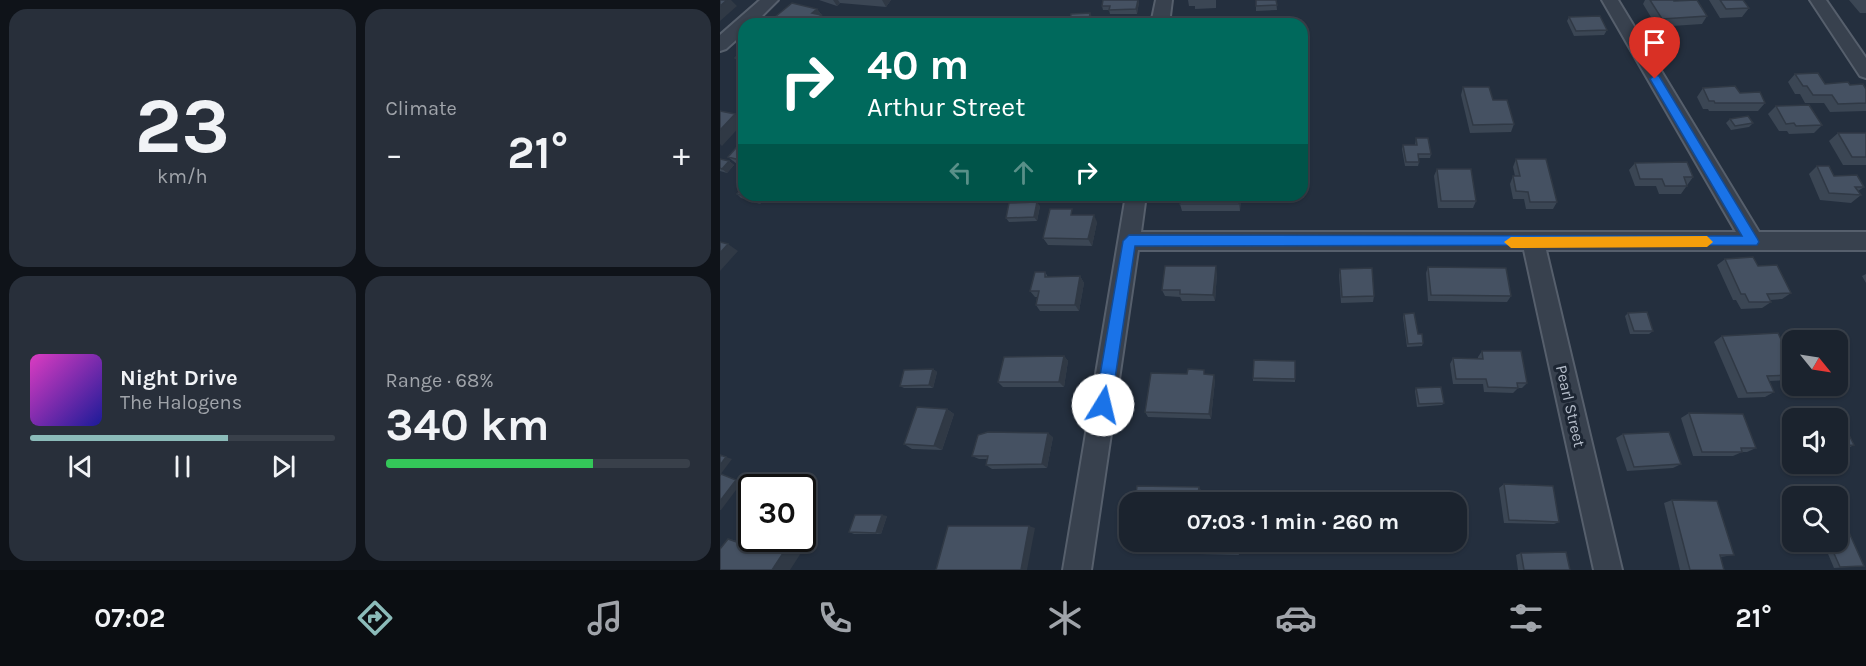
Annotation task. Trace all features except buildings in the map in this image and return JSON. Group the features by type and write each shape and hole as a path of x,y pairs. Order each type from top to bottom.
{"street":[{"path":"750,18 770,0"},
{"path":"1161,18 1164,0"},
{"path":"1610,0 1753,242"},
{"path":"1818,0 1866,72"},
{"path":"720,45 738,29"},
{"path":"1077,570 1135,201"},
{"path":"1129,241 1866,241"},
{"name":"Pearl Street","path":"1533,242 1608,570"}],"slow traffic":[{"path":"1511,242 1707,242"}],"route":[{"path":"1103,405 1129,241 1753,242 1655,79"}]}
